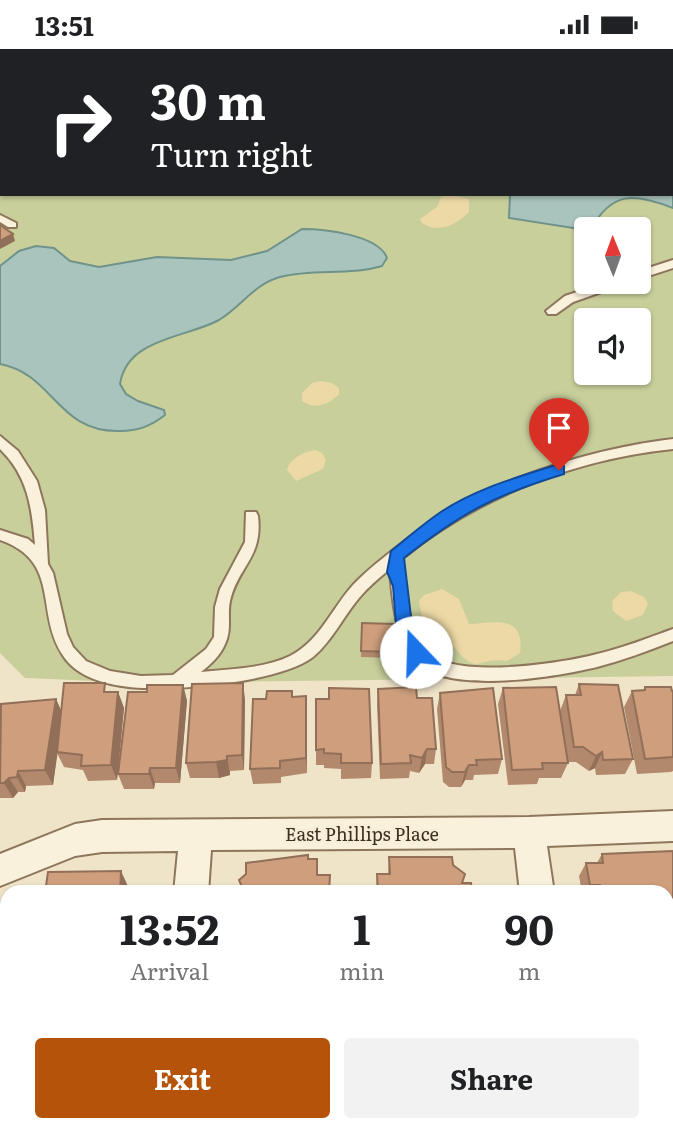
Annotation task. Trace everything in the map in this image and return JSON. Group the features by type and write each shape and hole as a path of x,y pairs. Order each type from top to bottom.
{"street":[{"name":"East Phillips Place","path":"0,870 75,840 102,836 529,832 673,826"},
{"path":"529,832 536,885"},
{"path":"192,885 195,834"}],"lane":[{"path":"0,218 12,225"},
{"path":"651,271 673,264"},
{"path":"552,311 569,299 583,294"},
{"path":"0,441 12,451 36,488 43,561 64,643 79,664 103,677 144,683 258,672 305,654 339,618 354,594 445,517 508,485 629,450 673,444"},
{"path":"176,681 216,648 224,631 223,602 230,582 251,550 255,531 251,516"},
{"path":"0,535 23,543 43,561"},
{"path":"396,556 395,572 401,586 404,625 416,652 437,668 469,673 580,665 673,635"}],"green space":[{"path":"0,196 673,196 673,676 143,683 25,678 0,653"}],"sand":[{"path":"441,197 469,199 469,212 447,227 435,228 422,223 420,219 437,207"},
{"path":"312,383 332,383 339,388 339,394 322,405 302,401 302,393"},
{"path":"315,450 322,453 326,460 323,469 296,481 287,470 291,462 306,452"},
{"path":"442,589 459,599 469,624 497,622 512,626 518,631 520,653 507,661 474,664 468,662 454,647 436,648 424,642 420,638 423,622 419,601 424,595"},
{"path":"631,591 644,597 648,604 643,615 626,621 613,611 612,601 621,592"}],"water":[{"path":"510,196 673,196 673,208 647,200 625,199 607,208 599,217 574,217 574,228 509,218"},
{"path":"302,229 336,232 362,239 382,250 387,258 382,266 369,269 293,274 271,280 219,320 146,348 134,357 125,369 120,384 126,394 164,410 165,415 149,425 120,431 99,429 82,423 33,379 0,364 0,266 19,251 36,246 54,248 70,261 99,267 157,257 231,260 267,251"}],"building":[{"path":"0,225 13,234 0,241"},
{"path":"362,623 395,624 395,652 361,651"},
{"path":"64,683 105,683 104,692 118,692 111,765 81,766 82,755 57,752"},
{"path":"243,683 242,755 227,756 227,760 216,762 186,763 192,684"},
{"path":"579,684 618,685 633,759 603,760 602,752 596,756 583,747 574,747 566,695 581,695"},
{"path":"147,685 183,685 176,768 150,768 149,774 118,774 128,692 147,692"},
{"path":"416,687 417,698 432,698 436,749 427,749 422,758 410,755 411,763 381,764 378,689"},
{"path":"556,687 568,763 542,763 543,769 512,770 503,688"},
{"path":"645,687 671,687 673,691 673,757 645,759 632,691 645,690"},
{"path":"329,688 369,689 372,763 341,763 341,754 324,753 324,749 316,750 316,699 329,699"},
{"path":"493,688 502,759 476,760 477,765 469,765 465,772 452,772 446,767 440,693"},
{"path":"267,691 292,691 292,697 306,696 306,758 280,761 280,768 250,769 253,699 266,699"},
{"path":"56,699 45,770 18,771 17,777 0,783 1,704"},
{"path":"673,851 673,885 590,885 586,863 603,863 602,854"},
{"path":"308,855 308,859 317,859 317,875 330,875 329,885 241,885 239,880 246,874 246,863"},
{"path":"389,857 452,857 453,865 465,874 462,883 471,885 378,885 377,874 390,874"},
{"path":"121,871 120,885 46,885 48,872"}],"route":[{"path":"416,652 404,625 401,586 395,572 396,556 445,517 476,500 508,485 559,470"}]}
